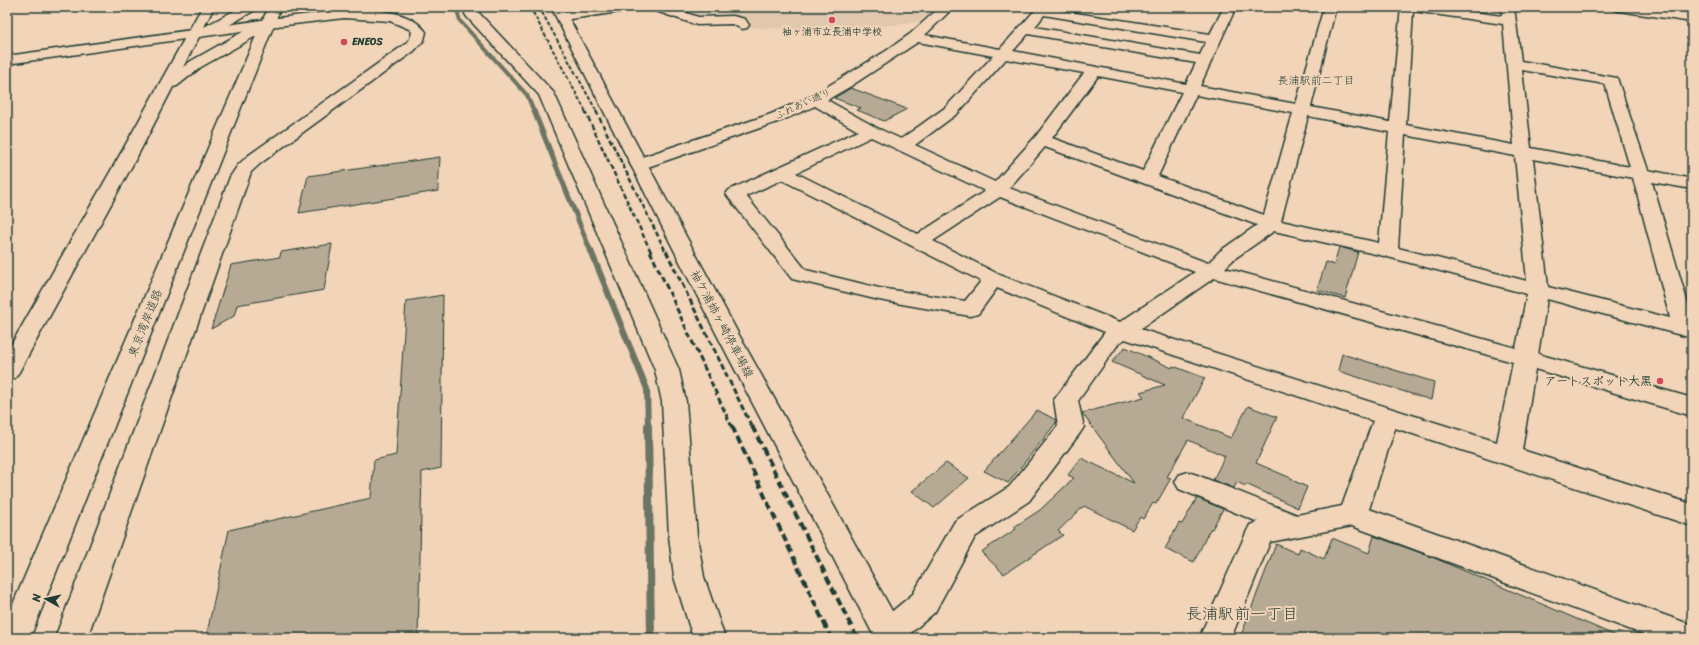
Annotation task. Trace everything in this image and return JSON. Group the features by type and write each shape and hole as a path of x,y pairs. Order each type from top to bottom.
{"main road":[{"path":"7,372 195,34 208,7"},
{"path":"195,34 214,28 250,7"},
{"path":"472,7 472,14 546,93 667,370 674,402 683,536 689,577 709,638"},
{"path":"560,12 627,7"},
{"path":"658,7 698,21 734,20 740,22 742,25"},
{"name":"ふれあい通り","path":"639,164 777,117 816,100 871,68 915,37 948,7"},
{"path":"890,636 924,602 965,529 1019,494 1067,433 1071,427 1066,400 1111,338 1124,331 1211,271 1227,255 1271,224 1330,7"},
{"path":"1388,251 1407,7"},
{"path":"1410,7 1508,14 1538,290 1508,454"},
{"path":"1619,7 1692,18"},
{"path":"1148,178 1214,39 1225,8"},
{"path":"902,146 952,110 1043,9 1214,39"},
{"name":"袖ケ浦姉ヶ崎停車場線","path":"560,12 610,111 728,335 890,636"},
{"path":"8,60 195,34 272,15 324,16 363,14 393,17 414,26 419,32 417,40 409,48 255,159 238,177 71,638"},
{"path":"165,88 196,64 272,15"},
{"name":"東京湾岸道路","path":"14,638 272,15"},
{"path":"1025,29 1203,60"},
{"path":"915,37 1692,184"},
{"path":"1513,64 1612,80 1688,330"},
{"path":"919,242 998,190 1042,140 1094,71"},
{"path":"816,100 871,131 998,190 1211,271 1526,358 1692,407"},
{"path":"871,131 735,194 799,275 879,294 970,309 993,279"},
{"path":"1042,140 1271,224 1388,251 1688,330"},
{"path":"782,173 993,279 1124,331 1508,454 1692,515"},
{"path":"1353,515 1387,416"},
{"path":"1188,482 1295,526"},
{"path":"1215,638 1260,533 1353,515 1690,638"}],"shaded area":[{"name":"袖ヶ浦市立長浦中学校","path":"670,7 937,7 919,22 833,31 747,27 739,17 701,18"}],"building":[{"path":"851,88 907,109 884,121 857,110 861,108 834,98"},
{"path":"440,157 438,191 299,213 308,176"},
{"path":"332,244 324,290 237,305 234,316 211,329 231,265 280,257 281,252"},
{"path":"1339,247 1358,252 1345,298 1317,290 1326,262 1334,265"},
{"path":"443,295 441,468 422,472 418,638 206,638 229,530 371,498 374,460 396,455 406,301"},
{"path":"1125,347 1172,368 1173,366 1205,378 1183,418 1231,438 1248,406 1277,417 1256,463 1293,479 1292,480 1307,487 1298,508 1246,484 1245,486 1237,482 1234,488 1213,480 1225,456 1188,440 1167,477 1171,478 1156,504 1153,503 1143,519 1140,517 1132,530 1084,506 1058,531 1063,535 1004,574 981,552 1016,529 1014,527 1040,510 1074,478 1068,475 1081,458 1134,483 1082,413 1144,397 1140,392 1165,385 1112,362"},
{"path":"1342,354 1434,382 1431,400 1338,371"},
{"path":"1037,410 1056,420 1056,423 1008,483 984,471"},
{"path":"946,463 969,478 934,508 912,491"},
{"path":"1197,498 1223,509 1212,529 1210,529 1194,562 1165,549 1179,523 1182,524"},
{"path":"1374,536 1432,557 1621,638 1240,638 1276,544 1298,554 1300,548 1324,559 1332,538 1369,553"}],"waterway":[{"path":"459,7 458,14 460,21 527,95 534,112"},
{"path":"534,111 591,252"},
{"path":"591,251 647,389 648,427"},
{"path":"648,426 651,638"}],"railway":[{"path":"7,11 19,7"},
{"path":"530,7 586,112"},
{"path":"539,7 597,112"},
{"path":"585,111 651,252"},
{"path":"596,111 666,252"},
{"path":"650,251 732,427"},
{"path":"666,251 752,427"},
{"path":"732,426 831,638"},
{"path":"752,426 857,638"}],"place":[{"name":"袖ヶ浦市立長浦中学校","path":"832,20"},
{"name":"ENEOS","path":"344,42"},
{"name":"アートスポット大黒","path":"1660,381"}],"district":[{"name":"長浦駅前二丁目","path":"1316,80"},
{"name":"長浦駅前一丁目","path":"1242,613"}]}
